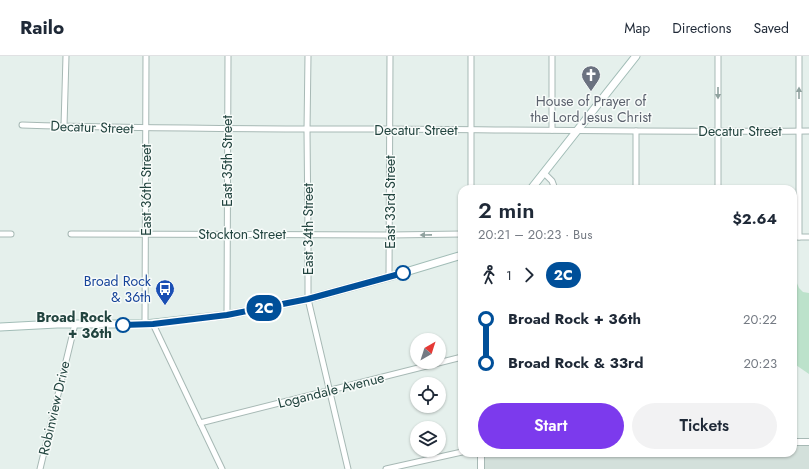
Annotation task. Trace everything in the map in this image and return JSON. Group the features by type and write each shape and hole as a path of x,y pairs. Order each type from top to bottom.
{"main road":[{"path":"534,185 636,56"},
{"path":"0,327 74,324 153,324 227,315 308,299 458,256"}],"street":[{"path":"64,126 66,56"},
{"name":"East 36th Street","path":"145,324 146,56"},
{"name":"East 35th Street","path":"227,315 228,56"},
{"name":"East 34th Street","path":"308,56 308,299 348,469"},
{"name":"East 33rd Street","path":"389,277 390,56"},
{"path":"471,56 471,185"},
{"path":"552,56 552,130"},
{"path":"718,56 718,185"},
{"path":"799,56 799,237 809,237"},
{"name":"Decatur Street","path":"22,125 307,130 578,130 636,132 809,131"},
{"path":"636,132 636,185"},
{"path":"544,174 552,181 554,185"},
{"path":"0,234 11,234"},
{"name":"Stockton Street","path":"71,234 458,234"},
{"name":"Robinview Drive","path":"40,469 74,324"},
{"path":"153,324 222,469"},
{"name":"Logandale Avenue","path":"200,423 458,358"},
{"path":"797,442 809,442"},
{"path":"386,469 458,453"},
{"path":"481,457 481,469"}],"shaded area":[{"path":"797,444 809,444 809,469 480,469 480,457 797,457"}],"green space":[{"path":"797,283 803,292 809,293 809,374 797,366"}],"bus line":[{"name":"2C","path":"123,325 153,324 227,315 308,299 403,273"}],"place":[{"name":"House of Prayer of the Lord Jesus Christ","path":"591,92"},
{"name":"Broad Rock & 36th","path":"165,306"},
{"name":"Broad Rock + 36th","path":"123,325"}]}
